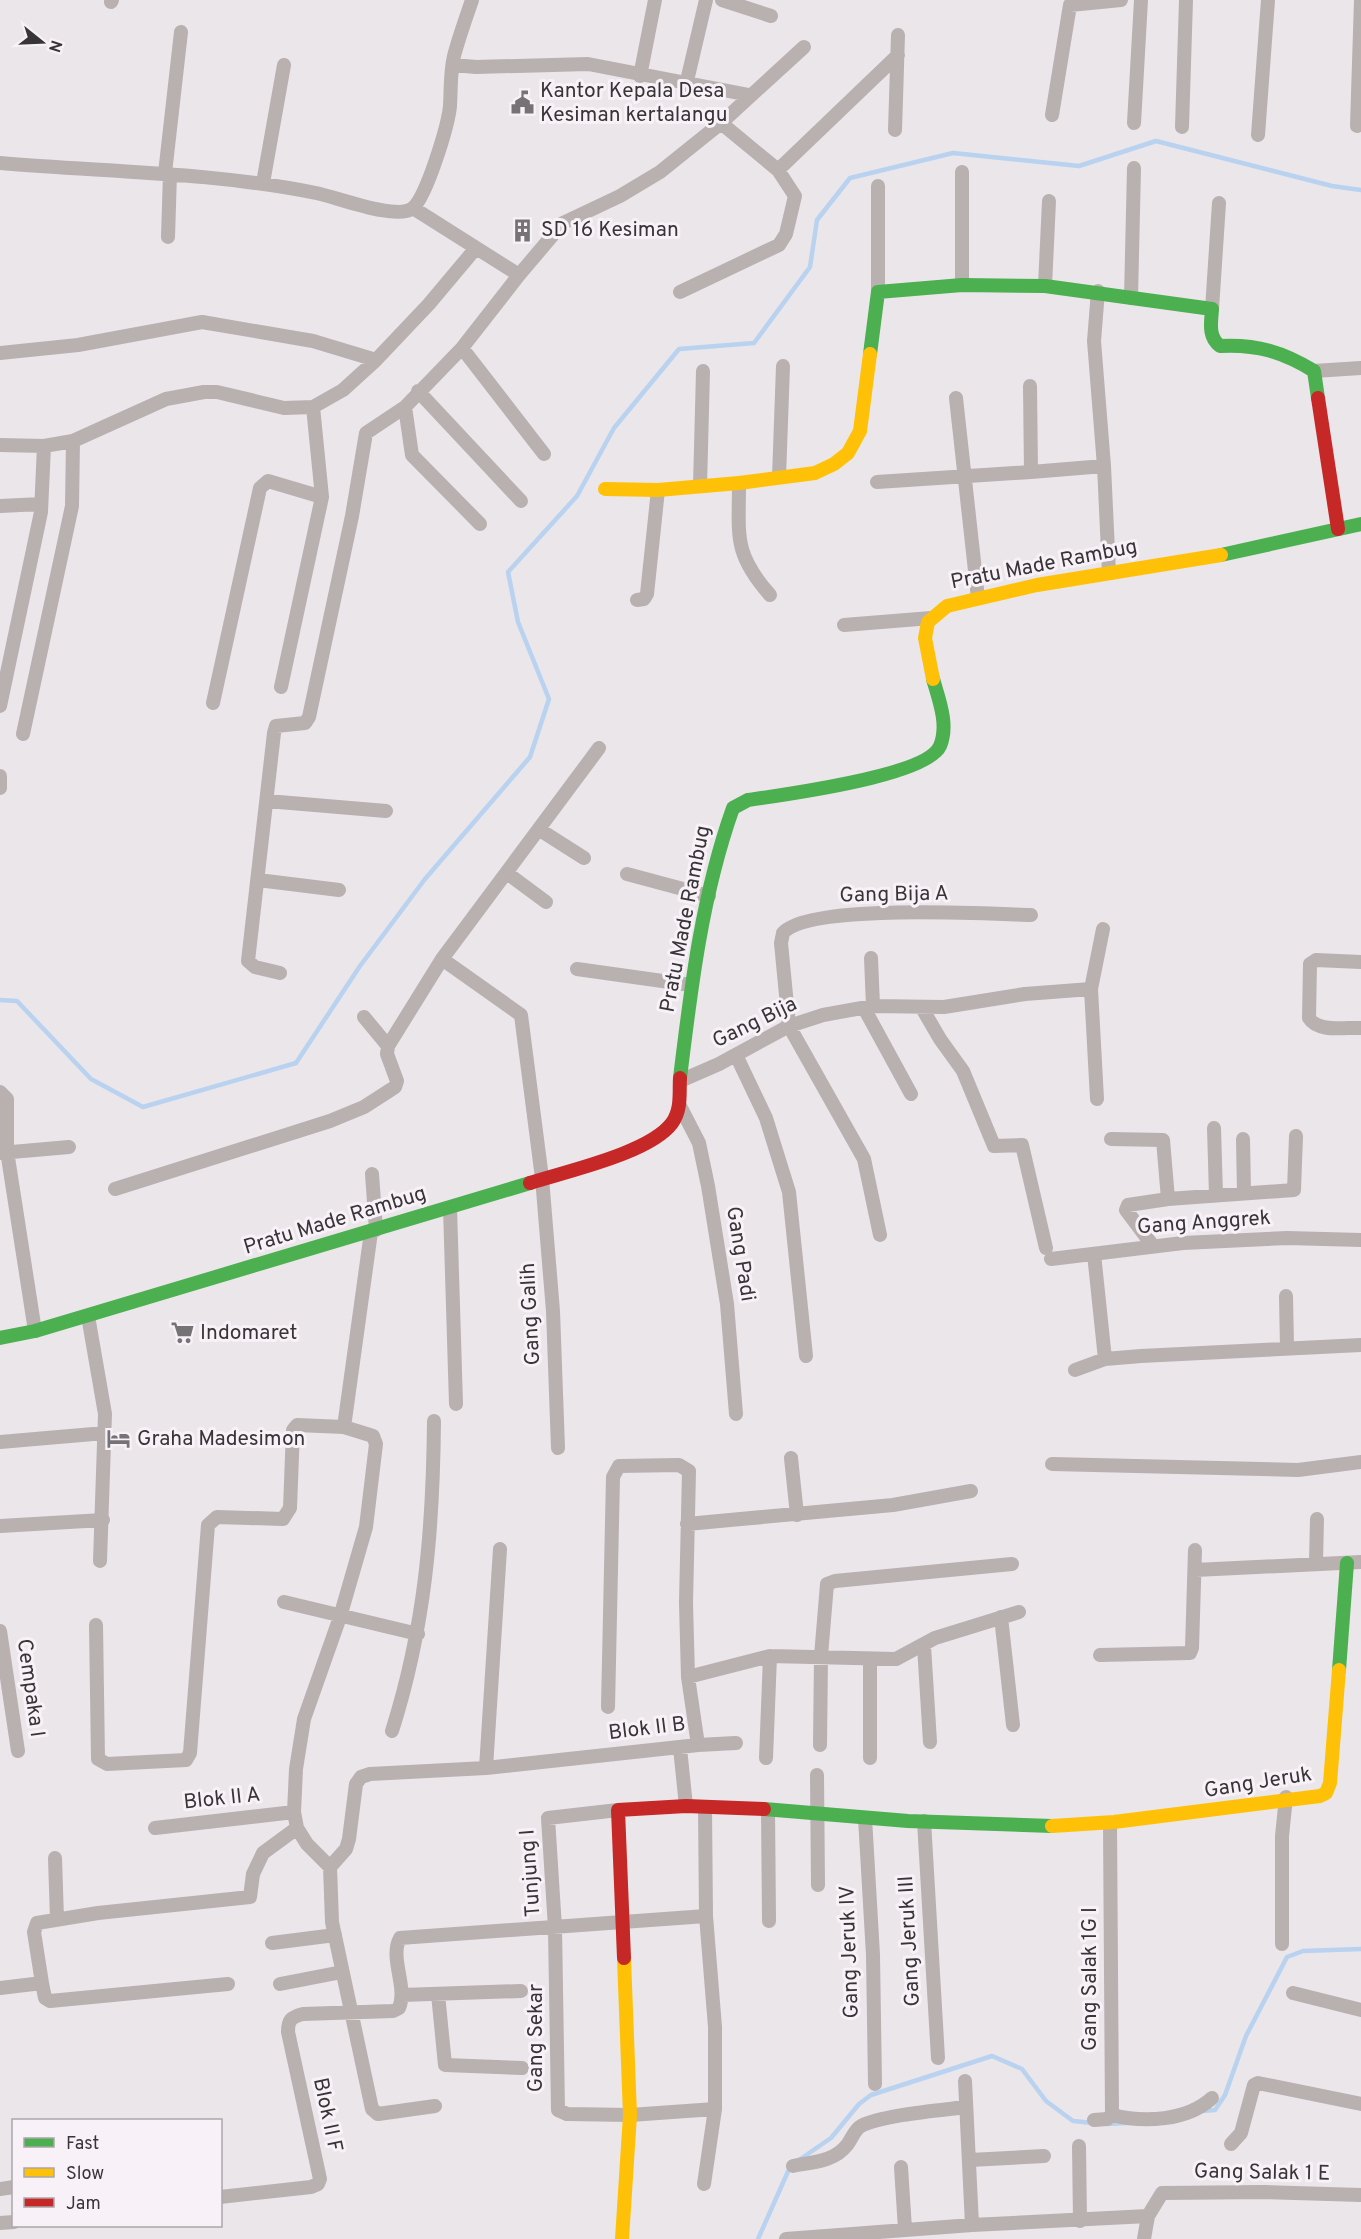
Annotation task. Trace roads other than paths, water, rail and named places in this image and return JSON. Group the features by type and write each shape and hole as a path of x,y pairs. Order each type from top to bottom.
{"street":[{"path":"0,163 263,183 339,198 387,212 404,212 412,208 420,199 433,166 445,128 453,65 472,0"},
{"path":"640,76 655,0"},
{"path":"686,85 706,0"},
{"path":"723,0 771,16"},
{"path":"1052,115 1070,5 1121,0"},
{"path":"1134,123 1142,0"},
{"path":"1182,127 1185,0"},
{"path":"1258,135 1268,0"},
{"path":"1357,126 1361,0"},
{"path":"168,237 168,174 181,32"},
{"path":"895,129 898,35"},
{"path":"280,973 255,967 248,961 276,726 305,723 309,717 350,528 366,433 405,407 462,348 563,223 621,196 660,172 721,123 804,47"},
{"path":"778,170 898,55"},
{"path":"453,65 476,67 588,64 686,85 749,95"},
{"path":"263,183 284,65"},
{"path":"680,292 783,241 796,199 778,170 721,123"},
{"path":"1131,298 1134,168"},
{"path":"962,172 962,285"},
{"path":"605,489 657,490 739,483 815,473 834,464 856,442 861,422 878,292 878,186"},
{"path":"1045,286 1049,201"},
{"path":"1219,204 1212,309 1212,339 1215,344 1266,346 1284,352 1314,371 1361,368"},
{"path":"412,208 519,275"},
{"path":"0,446 44,446 73,441 166,399 192,394 217,392 284,408 313,407 335,396 376,360 429,304 476,248"},
{"path":"878,292 962,285 1045,286 1098,291 1212,309"},
{"path":"1098,291 1094,341 1104,466 1109,573"},
{"path":"0,353 78,345 202,322 313,341 376,360"},
{"path":"462,348 544,454"},
{"path":"778,477 783,366"},
{"path":"699,486 703,371"},
{"path":"1314,371 1338,529"},
{"path":"1030,386 1031,472"},
{"path":"418,391 521,501"},
{"path":"956,398 978,598"},
{"path":"281,687 322,497 313,407"},
{"path":"405,407 412,455 480,524"},
{"path":"23,734 72,506 73,441"},
{"path":"0,706 41,504 44,446"},
{"path":"877,482 1104,466"},
{"path":"213,703 260,488 268,481 322,497"},
{"path":"739,483 740,548 752,574 770,595"},
{"path":"637,600 644,599 646,594 657,490"},
{"path":"0,506 41,504"},
{"name":"Pratu Made Rambug","path":"0,1338 87,1316 450,1208 608,1158 654,1140 673,1122 680,1106 680,1081 691,985 723,832 733,808 740,803 869,778 927,758 939,748 941,718 925,642 931,618 946,606 978,598 1109,573 1239,552 1361,524"},
{"path":"844,625 931,618"},
{"path":"115,1188 228,1154 364,1107 397,1084 387,1054 388,1046 442,959 599,748"},
{"path":"0,776 0,788"},
{"path":"267,801 386,811"},
{"path":"540,830 584,858"},
{"path":"507,873 546,902"},
{"path":"627,874 709,896"},
{"path":"258,880 339,890"},
{"name":"Gang Bija A","path":"789,1026 782,943 783,933 794,926 854,914 1031,915"},
{"path":"1097,1099 1091,989 1103,929"},
{"path":"871,958 869,1007 910,1094"},
{"name":"Gang Galih","path":"442,959 521,1015 542,1178 553,1311 558,1448"},
{"path":"1361,962 1316,960 1310,964 1309,1018 1317,1026 1361,1028"},
{"path":"577,969 691,985"},
{"name":"Gang Bija","path":"680,1081 736,1055 789,1026 823,1015 869,1007 922,1008 1091,989"},
{"name":"Gang Anggrek","path":"922,1008 940,1039 963,1071 994,1146 1022,1145 1049,1254 1094,1254 1153,1246 1287,1238 1361,1240"},
{"path":"364,1017 388,1046"},
{"path":"789,1026 864,1159 880,1235"},
{"path":"736,1055 766,1118 789,1192 806,1356"},
{"path":"0,1092 7,1099 3,1152 35,1331"},
{"name":"Gang Padi","path":"680,1106 699,1143 708,1186 728,1304 735,1414"},
{"path":"1214,1128 1216,1195"},
{"path":"1153,1246 1126,1207 1130,1204 1168,1199 1294,1190 1296,1136"},
{"path":"1111,1139 1163,1140 1168,1199"},
{"path":"1243,1139 1244,1193"},
{"path":"3,1152 69,1147"},
{"path":"344,1427 373,1231 372,1174"},
{"path":"450,1208 456,1404"},
{"path":"1094,1254 1106,1359"},
{"path":"1286,1296 1287,1348"},
{"path":"87,1316 104,1402 103,1520 100,1561"},
{"path":"1075,1370 1106,1359 1361,1345"},
{"path":"392,1731 410,1674 418,1634 433,1512 434,1421"},
{"path":"96,1625 98,1759 107,1764 186,1760 190,1753 207,1532 211,1520 217,1517 283,1519 290,1508 293,1430 297,1425 304,1423 344,1427 373,1436 376,1444 366,1527 340,1617 304,1719 296,1769 294,1812 297,1828 307,1844 330,1867 334,1935 375,2113 435,2106"},
{"path":"0,1442 105,1433"},
{"path":"792,1458 797,1515"},
{"path":"1052,1464 1298,1470 1361,1462"},
{"name":"Blok II B","path":"330,1867 348,1843 356,1784 361,1778 370,1774 486,1768 699,1745 688,1677 689,1475 683,1466 623,1466 615,1470 608,1707"},
{"path":"687,1524 893,1505 971,1491"},
{"path":"1316,1563 1317,1519"},
{"path":"0,1526 103,1520"},
{"path":"486,1768 500,1549"},
{"path":"1100,1655 1190,1653 1195,1550"},
{"path":"1195,1570 1354,1562"},
{"name":"Gang Jeruk","path":"618,1810 686,1806 865,1818 1045,1826 1110,1823 1192,1814 1286,1797 1320,1796 1329,1789 1354,1562"},
{"path":"820,1745 821,1656 825,1594 829,1582 1012,1564"},
{"path":"284,1602 418,1634"},
{"path":"688,1677 770,1656 896,1659 944,1635 1019,1612"},
{"path":"1001,1617 1013,1725"},
{"name":"Cempaka I","path":"0,1631 18,1751"},
{"path":"924,1646 930,1743"},
{"path":"766,1758 770,1656"},
{"path":"870,1659 870,1758"},
{"path":"699,1745 736,1743"},
{"path":"680,1748 686,1806"},
{"path":"817,1775 818,1885"},
{"path":"1282,1944 1282,1836 1286,1797"},
{"path":"704,2184 714,2109 715,2027 706,1916 705,1808"},
{"path":"618,1810 630,2115 622,2239"},
{"name":"Tunjung I","path":"555,1928 548,1819 618,1810"},
{"path":"768,1810 769,1921"},
{"name":"Blok II A","path":"155,1828 294,1812"},
{"name":"Gang Jeruk IV","path":"865,1818 873,1955 875,2084"},
{"name":"Gang Jeruk III","path":"924,1821 938,2058"},
{"name":"Gang Salak 1G I","path":"1110,1823 1112,2115"},
{"path":"228,1984 50,2001 45,1998 35,1928 41,1921 250,1897 253,1874 263,1853 297,1828"},
{"path":"55,1858 57,1919"},
{"path":"352,2013 393,2011 399,2008 402,1995 397,1947 400,1938 706,1916"},
{"name":"Gang Sekar","path":"555,1928 558,2110 567,2114 630,2115"},
{"path":"272,1943 334,1935"},
{"path":"280,1984 342,1972"},
{"path":"0,1988 42,1983"},
{"path":"402,1995 521,1991"},
{"path":"1293,1993 1361,2010"},
{"path":"438,1994 445,2065 522,2068"},
{"name":"Blok II F","path":"222,2197 311,2187 318,2184 320,2180 288,2023 291,2019 303,2014 352,2013"},
{"path":"965,2081 972,2225"},
{"path":"1231,2144 1241,2133 1254,2085 1258,2083 1361,2104"},
{"path":"1094,2120 1107,2120 1112,2115 1141,2119 1161,2118 1199,2110 1212,2098"},
{"path":"793,2166 834,2157 848,2144 856,2130 867,2124 966,2107"},
{"path":"630,2115 714,2109"},
{"path":"1079,2146 1080,2221"},
{"path":"970,2160 1044,2156"},
{"path":"901,2167 905,2229"},
{"name":"Gang Salak 1 E","path":"1148,2216 1162,2193 1264,2192 1361,2195"},
{"path":"786,2239 905,2229 1148,2216 1144,2239"}],"waterway":[{"path":"0,1000 17,1001 91,1079 143,1107 296,1063 360,966 425,879 530,757 549,699 518,622 508,572 577,496 614,428 679,349 754,343 810,267 817,220 850,178 953,153 1079,166 1156,141 1332,186 1361,190"},
{"path":"1202,2111 1215,2110 1225,2095 1246,2036 1287,1957 1303,1951 1361,1949"},
{"path":"799,2160 831,2138 859,2104 871,2095 992,2056 1022,2069 1046,2101 1073,2121 1093,2123"},
{"path":"1107,2124 1126,2123"},
{"path":"758,2239 790,2167"}],"place":[{"name":"Kantor Kepala Desa Kesiman kertalangu","path":"522,103"},
{"name":"SD 16 Kesiman","path":"523,230"},
{"name":"Indomaret","path":"182,1333"},
{"name":"Graha Madesimon","path":"119,1439"}]}
